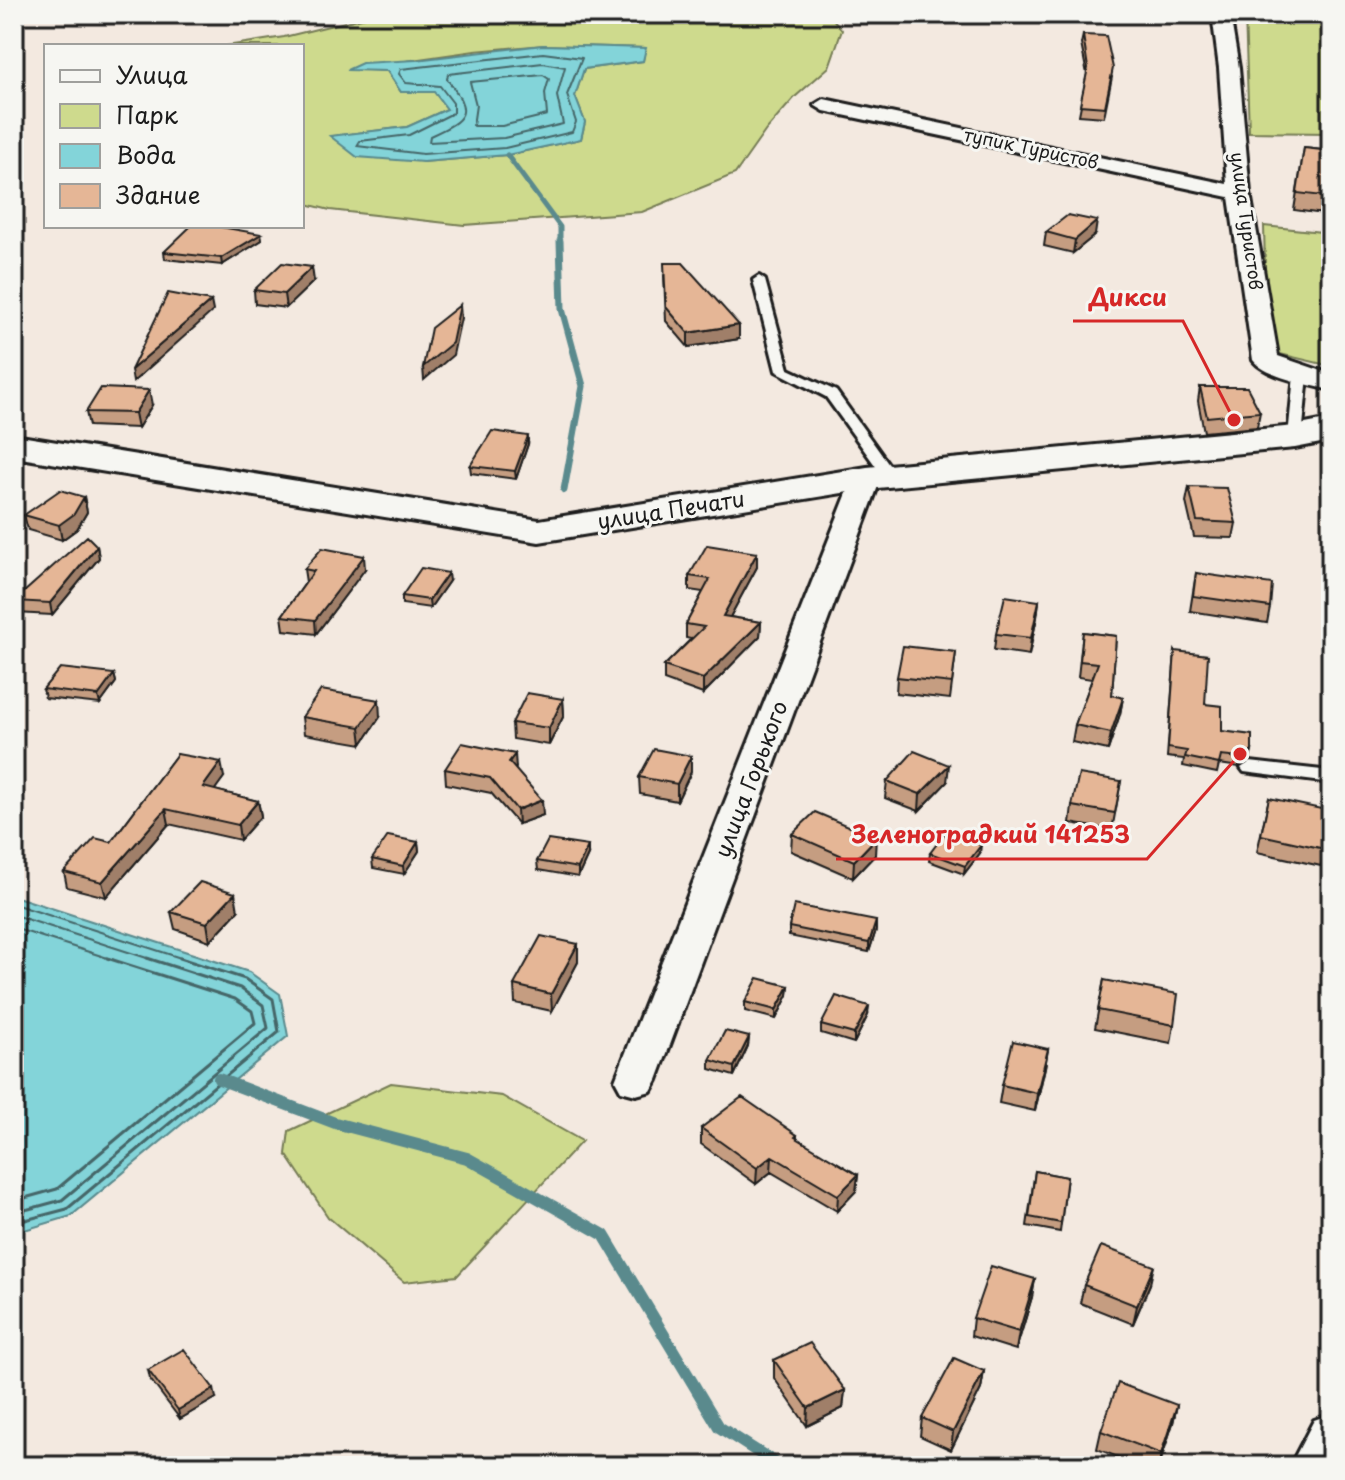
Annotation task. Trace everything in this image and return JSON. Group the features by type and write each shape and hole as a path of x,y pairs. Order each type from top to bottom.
{"street":[{"name":"улица Туристов","path":"1221,14 1229,68 1239,193 1266,360 1301,375 1331,382"},
{"name":"тупик Туристов","path":"824,105 1239,193"},
{"name":"улица Печати","path":"14,446 539,531 878,477 1295,437 1331,430"},
{"name":"улица Горького","path":"636,1080 878,477"},
{"path":"1315,1466 1331,1435"}],"lane":[{"path":"759,280 783,371 831,394 878,477"},
{"path":"1295,437 1301,375"},
{"path":"1250,768 1331,777"}],"green space":[{"path":"378,14 829,14 842,30 829,67 795,97 766,130 735,174 642,212 464,225 330,210 304,204 304,44 239,44 284,37","holes":["543,45 645,48 643,61 584,69 575,96 585,122 581,139 507,155 423,162 332,136 407,127 447,109 435,92 401,92 387,71 349,69"]},
{"path":"1245,14 1331,14 1331,133 1249,132"},
{"path":"1264,226 1331,233 1331,366 1267,351"},
{"path":"391,1083 502,1096 582,1141 457,1276 404,1282 328,1217 286,1154 289,1131"}],"water":[{"path":"543,45 646,48 643,61 584,69 575,96 585,122 581,139 507,155 423,162 357,157 330,136 407,127 447,109 434,92 401,92 387,71 347,70 362,63"},
{"path":"14,896 249,972 280,994 288,1036 71,1216 18,1232 14,1229"}],"building":[{"path":"1083,35 1106,36 1113,68 1105,107 1080,105 1088,68"},
{"path":"1304,148 1331,151 1331,197 1297,193"},
{"path":"1068,215 1097,221 1075,240 1046,232"},
{"path":"189,228 226,228 261,234 221,258 164,252"},
{"path":"282,263 312,267 284,294 254,290"},
{"path":"664,263 683,263 739,325 688,333 666,307"},
{"path":"168,293 211,301 131,370"},
{"path":"460,305 452,343 423,367 431,328"},
{"path":"1200,387 1247,387 1260,412 1207,417"},
{"path":"101,388 149,390 135,413 86,412"},
{"path":"492,431 528,436 515,471 470,466"},
{"path":"1189,487 1227,488 1236,523 1197,521"},
{"path":"60,490 84,497 74,514 59,525 24,515"},
{"path":"87,536 97,546 50,603 14,601"},
{"path":"707,545 757,553 723,616 761,622 703,679 664,666 704,627 686,624 710,579 689,576"},
{"path":"322,548 364,556 315,620 282,616 314,571 304,569"},
{"path":"1325,549 1331,550 1331,592 1324,591"},
{"path":"421,568 448,573 429,600 402,596"},
{"path":"1196,573 1272,584 1270,607 1193,596"},
{"path":"1005,596 1039,601 1031,638 996,634"},
{"path":"1083,632 1116,636 1112,695 1123,698 1111,733 1075,725 1098,663 1080,661"},
{"path":"903,646 956,652 952,683 897,677"},
{"path":"1175,651 1208,655 1205,704 1222,706 1222,731 1252,735 1252,751 1240,758 1221,756 1219,764 1185,757 1187,751 1168,748"},
{"path":"60,668 114,674 98,696 43,689"},
{"path":"321,690 379,700 360,727 302,717"},
{"path":"527,693 563,699 549,728 512,723"},
{"path":"462,743 515,754 509,762 542,800 517,810 490,778 445,769"},
{"path":"654,749 691,756 677,784 639,777"},
{"path":"914,751 949,765 920,794 887,781"},
{"path":"177,754 221,762 203,787 258,801 238,825 166,809 102,882 64,872 95,838 111,842"},
{"path":"1079,774 1121,781 1115,813 1072,806"},
{"path":"1269,798 1331,811 1325,849 1261,835"},
{"path":"815,812 876,838 854,861 792,834"},
{"path":"946,832 981,845 965,866 930,853"},
{"path":"388,836 418,842 403,866 372,859"},
{"path":"548,840 588,846 578,868 537,861"},
{"path":"200,882 235,893 207,923 171,912"},
{"path":"794,905 876,921 869,943 789,927"},
{"path":"541,936 578,944 551,994 514,985"},
{"path":"758,978 789,986 776,1010 745,1002"},
{"path":"1104,980 1178,994 1174,1025 1098,1010"},
{"path":"836,996 869,1006 854,1034 821,1025"},
{"path":"725,1031 749,1037 734,1067 710,1060"},
{"path":"1013,1041 1048,1049 1037,1093 1002,1085"},
{"path":"742,1097 797,1135 795,1137 858,1175 838,1195 772,1156 757,1168 701,1128"},
{"path":"1035,1171 1067,1177 1061,1223 1029,1217"},
{"path":"1101,1246 1154,1266 1137,1306 1084,1285"},
{"path":"991,1266 1035,1279 1019,1332 973,1318"},
{"path":"810,1343 845,1390 808,1408 774,1360"},
{"path":"184,1349 214,1389 178,1410 148,1370"},
{"path":"954,1358 984,1371 953,1432 922,1418"},
{"path":"1118,1383 1177,1405 1161,1454 1101,1431"}],"waterway":[{"path":"507,155 560,227 560,241"},
{"path":"560,241 562,309 583,386 564,490"},
{"path":"219,1079 335,1123 467,1158 604,1235 719,1427 780,1466"}],"place":[{"name":"Дикси","path":"1234,420"},
{"name":"Зеленоградкий 141253","path":"1240,754"}]}
